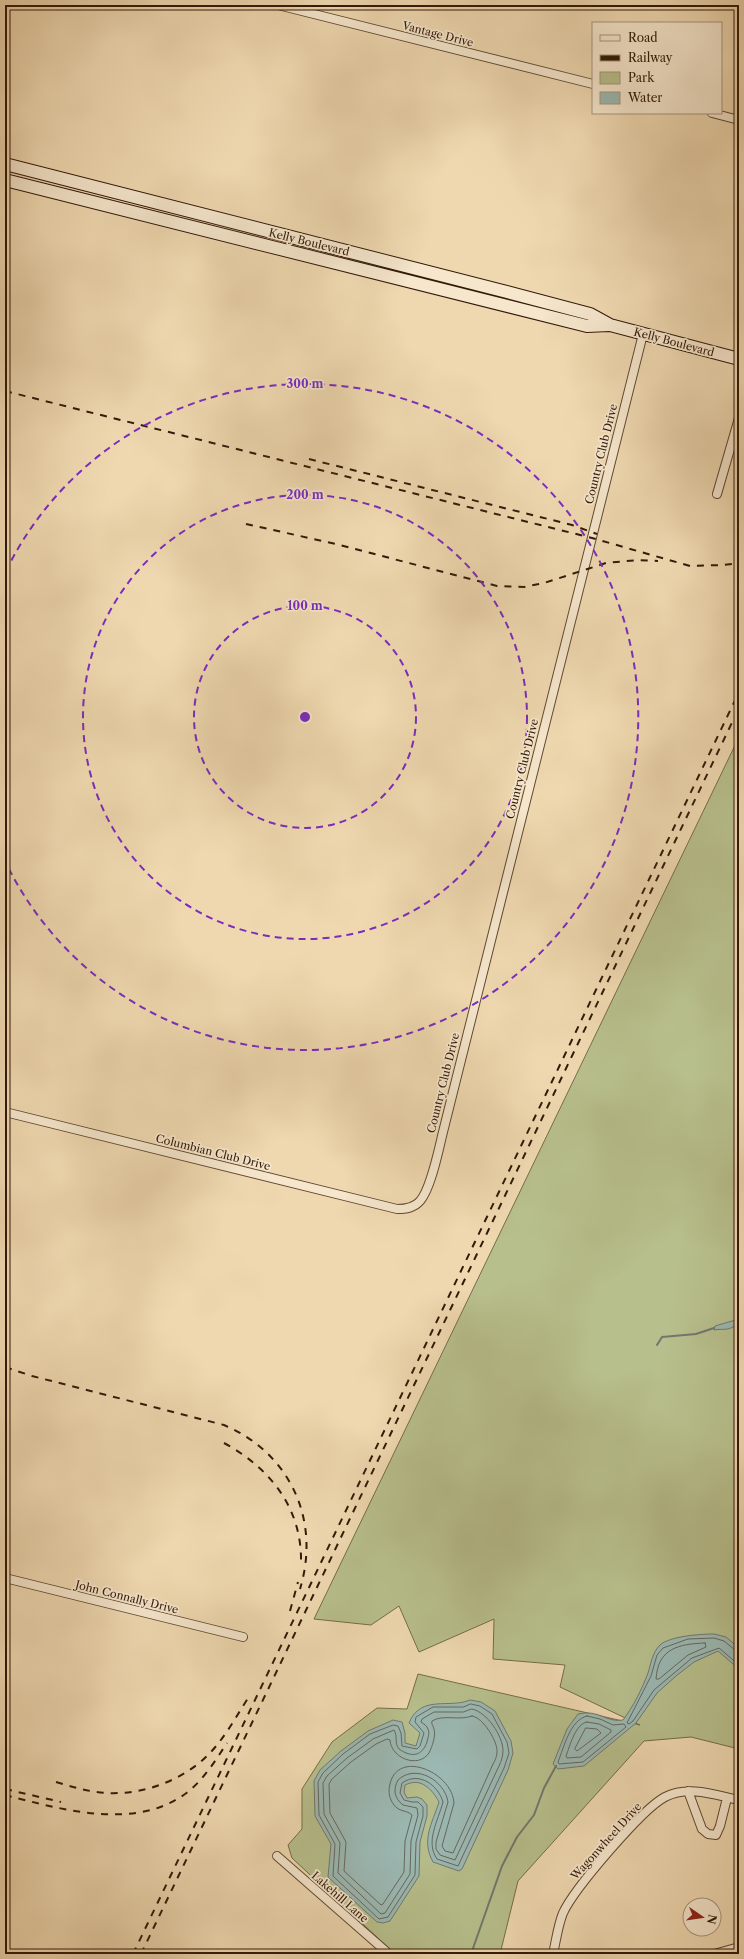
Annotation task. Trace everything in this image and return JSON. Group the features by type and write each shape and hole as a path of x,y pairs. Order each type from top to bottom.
{"street":[{"name":"Vantage Drive","path":"278,5 592,84"},
{"path":"716,114 739,120"},
{"name":"Kelly Boulevard","path":"5,164 590,314 610,325 739,359"},
{"path":"26,185 30,170"},
{"name":"Kelly Boulevard","path":"5,180 587,326 610,325"},
{"path":"140,214 144,200"},
{"path":"318,259 321,245"},
{"path":"504,305 506,292"},
{"name":"Country Club Drive","path":"416,1205 421,1200 429,1182 443,1132 643,334"},
{"path":"717,494 739,418"},
{"name":"Columbian Club Drive","path":"5,1112 397,1209 406,1209 416,1205"},
{"name":"John Connally Drive","path":"5,1578 243,1636"},
{"name":"Wagonwheel Drive","path":"553,1954 563,1913 574,1894 648,1810 665,1797 696,1790 739,1800"},
{"path":"688,1791 702,1829 708,1834 716,1835 727,1798"},
{"name":"Lakehill Lane","path":"277,1856 389,1954"},
{"path":"714,1954 739,1947"}],"green space":[{"path":"739,737 739,1749 691,1737 644,1741 518,1881 500,1954 395,1954 292,1858 288,1845 302,1829 302,1789 332,1742 377,1708 407,1709 418,1674 640,1725 560,1687 565,1665 493,1659 494,1619 419,1652 399,1606 371,1625 314,1619"}],"water":[{"path":"739,1319 739,1324 731,1328 714,1330 715,1326"},
{"path":"714,1634 726,1637 739,1648 739,1669 718,1651 694,1662 657,1693 636,1723 584,1766 558,1769 553,1764 567,1729 578,1714 592,1713 612,1720 623,1720 640,1691 648,1673 653,1655 660,1645 671,1639 694,1635"},
{"path":"470,1700 481,1702 495,1711 511,1741 513,1753 508,1770 462,1869 459,1871 433,1862 430,1854 428,1839 439,1802 436,1797 421,1783 416,1782 405,1785 404,1792 407,1798 417,1797 422,1799 427,1805 427,1816 420,1842 419,1876 390,1921 383,1923 377,1922 328,1877 331,1844 315,1816 314,1781 320,1770 341,1751 368,1731 393,1720 402,1722 405,1733 405,1743 416,1746 420,1733 409,1723 414,1714 421,1708 428,1705"}],"waterway":[{"path":"657,1345 662,1337 696,1334 714,1328"},
{"path":"471,1954 502,1866 517,1837 534,1815 544,1788 556,1766"}],"railway":[{"path":"5,391 592,538 690,566 739,563"},
{"path":"309,459 572,525 597,534"},
{"path":"246,524 336,544 497,586 524,587 544,583 606,563 638,560 658,561"},
{"path":"133,1954 739,692"},
{"path":"141,1954 739,708"},
{"path":"5,1367 32,1376 224,1425 247,1437 267,1453 283,1471 295,1492 303,1514 306,1538 305,1563 300,1589"},
{"path":"224,1443 241,1453 256,1465 269,1477 280,1492 289,1507 296,1524 300,1542 301,1562"},
{"path":"290,1611 298,1582"},
{"path":"56,1782 94,1792 107,1793 135,1791 163,1784 188,1771 200,1763 210,1753 226,1732 250,1695"},
{"path":"5,1795 49,1806 96,1814 143,1812 165,1805 185,1794 208,1770 227,1743"},
{"path":"5,1789 61,1802"}]}
